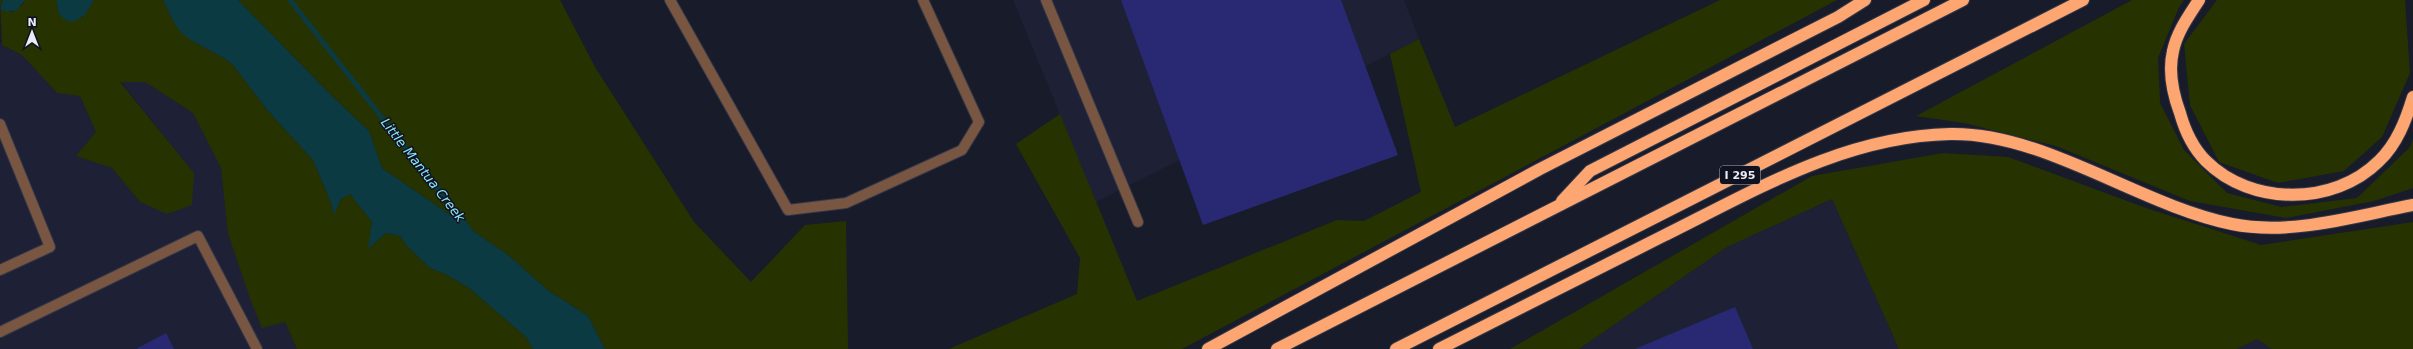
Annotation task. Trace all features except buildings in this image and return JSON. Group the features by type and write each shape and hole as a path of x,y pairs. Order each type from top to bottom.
{"highway":[{"path":"1208,349 1540,169 1838,17 1865,0"},
{"path":"1556,208 1590,171 1924,0"},
{"path":"1277,349 1964,0"},
{"name":"I 295","path":"1396,349 2083,0"},
{"path":"2199,0 2180,30 2172,52 2171,80 2176,104 2186,132 2206,161 2224,175 2245,186 2292,196 2317,193 2340,186 2361,176 2380,161 2393,143 2405,123 2413,97"},
{"path":"1438,349 1795,170 1876,142 1951,134 2010,141 2063,161 2174,207 2233,224 2274,228 2312,224 2413,205"}],"lane":[{"path":"670,0 788,210 846,203 962,150 979,122 923,0"},
{"path":"1046,0 1138,222"},
{"path":"0,124 50,247 0,270"},
{"path":"0,332 198,236 257,349"}],"shaded area":[{"path":"3,0 25,0 17,10 8,12 0,9"},
{"path":"57,0 94,0 85,15 73,22 62,18 58,9"},
{"path":"163,0 238,0 330,94 369,131 382,168 508,255 549,291 588,316 605,349 533,349 526,337 469,288 447,275 430,268 407,246 400,236 386,233 368,249 372,222 350,194 341,199 334,215 330,200 313,160 268,111 233,65 227,60 196,43 180,31"},
{"path":"1013,0 1404,0 1419,39 1096,202"},
{"path":"0,41 2,45 22,55 57,93 80,96 96,132 76,156 112,168 140,202 194,173 120,81 145,82 193,113 221,168 228,234 262,327 285,322 297,349 0,349"},
{"path":"1832,199 1899,349 1579,349 1727,247"},
{"path":"2257,339 2272,349 2237,349"}],"green space":[{"path":"0,0 3,0 0,8"},
{"path":"25,0 57,0 57,7 82,18 94,0 163,0 181,31 196,43 227,60 233,65 268,111 313,160 330,200 334,214 341,199 350,194 372,222 369,248 386,233 400,236 407,246 430,268 447,275 469,288 526,337 533,349 297,349 285,322 262,328 228,234 221,168 193,113 145,82 120,82 194,173 192,205 167,214 140,202 112,168 76,156 96,132 80,96 57,93 22,55 2,45 0,9 12,12 22,5"},
{"path":"238,0 560,0 595,67 694,222 751,282 805,225 846,221 848,349 605,349 588,316 549,291 508,255 382,168 369,131 330,94"},
{"path":"1720,0 1837,0 1182,349 949,349 1077,294 1080,258 1016,144 1060,114 1137,301 1337,220 1364,221 1421,192 1390,54 1419,39 1455,127"},
{"path":"2132,0 2184,0 2179,7 2158,58 2160,103 2184,150 2227,193 2281,207 2357,198 2410,147 2413,139 2413,188 2374,201 2286,218 2190,201 2056,146 1964,123 1916,116"},
{"path":"2217,0 2405,0 2410,73 2382,137 2344,171 2278,183 2219,162 2190,105 2184,44"},
{"path":"1943,153 2008,157 2146,208 2261,245 2413,222 2413,349 2272,349 2257,339 2237,349 1899,349 1832,199 1727,247 1579,349 1510,349 1812,176"}],"waterway":[{"name":"Little Mantua Creek","path":"290,0 472,233"}]}
